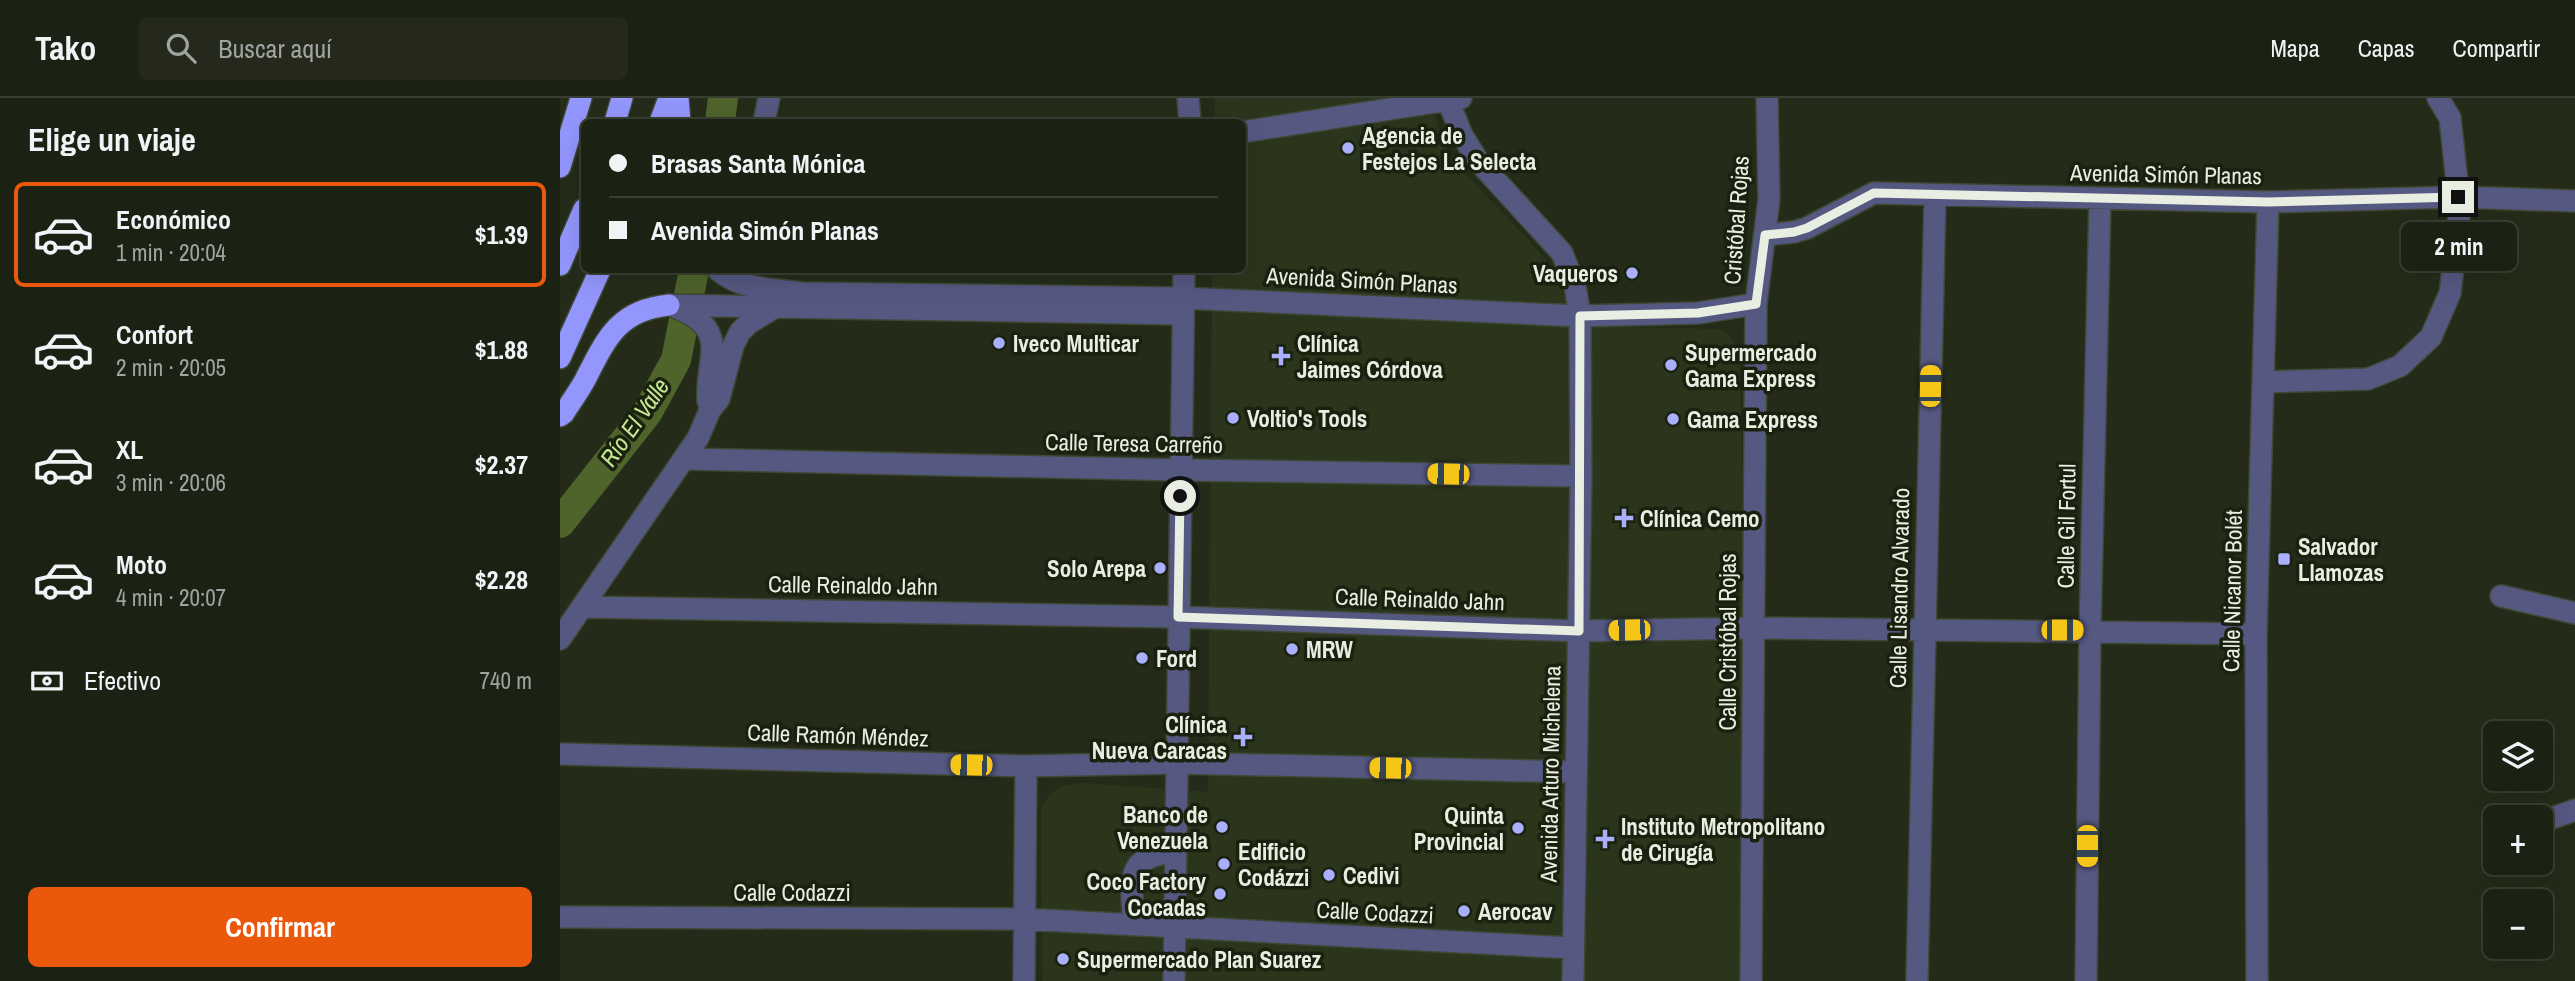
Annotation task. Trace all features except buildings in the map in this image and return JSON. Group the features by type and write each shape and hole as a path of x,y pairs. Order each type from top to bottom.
{"highway":[{"path":"560,167 582,98"},
{"path":"616,119 622,98"},
{"path":"661,119 669,98"},
{"path":"678,98 680,119"},
{"path":"560,265 581,216"},
{"path":"560,358 599,273"},
{"path":"560,416 565,413 608,337 619,324 652,307 669,305"}],"street":[{"path":"765,119 769,98"},
{"path":"1188,98 1189,119"},
{"name":"Cristóbal Rojas","path":"1756,304 1769,200 1767,98"},
{"path":"2264,382 2368,379 2400,366 2431,337 2450,293 2460,209 2449,118 2438,98"},
{"path":"1246,131 1452,99"},
{"name":"Avenida Arturo Michelena","path":"1452,99 1462,135 1478,161 1562,253 1575,286 1580,316 1581,476 1573,981"},
{"name":"Avenida Simón Planas","path":"1765,235 1807,228 1874,193 2268,202 2458,197 2575,201"},
{"name":"Calle Lisandro Alvarado","path":"1917,981 1935,196"},
{"name":"Calle Gil Fortul","path":"2086,981 2090,630 2100,199"},
{"name":"Calle Nicanor Bolét","path":"2257,981 2256,634 2268,202"},
{"name":"Avenida Simón Planas","path":"722,273 747,285 802,293 1182,306 1580,316 1698,313 1756,304"},
{"path":"766,273 780,285 802,293"},
{"path":"1174,981 1184,273"},
{"name":"Calle Cristóbal Rojas","path":"1751,981 1756,304"},
{"path":"669,305 696,317 710,332 710,410"},
{"name":"Avenida Simón Planas","path":"669,305 774,308 1182,306"},
{"path":"560,639 686,459 710,410 719,399 733,346 740,332 748,323 774,308"},
{"name":"Calle Teresa Carreño","path":"686,459 1581,476"},
{"path":"2501,596 2575,613"},
{"name":"Calle Reinaldo Jahn","path":"582,607 1178,617 1579,631 1753,628 2256,634"},
{"name":"Calle Ramón Méndez","path":"560,754 1026,766 1176,763 1576,772"},
{"path":"1024,981 1026,766"},
{"path":"2553,818 2575,810"},
{"path":"1134,925 1132,897 1135,871 1145,859 1175,850"},
{"name":"Calle Codazzi","path":"560,917 1024,919 1573,948"}],"shaded area":[{"path":"1214,98 1432,98 1438,128 1449,154 1550,265 1563,286 1619,327 1717,329 1727,333 1734,341 1740,367 1750,825 1740,981 1042,981 1041,807 1050,794 1063,786 1080,783 1208,792 1212,273 1246,273 1246,119 1215,119"}],"waterway":[{"name":"Río El Valle","path":"720,119 723,98"},
{"name":"Río El Valle","path":"560,523 647,413 676,360 693,273"}],"place":[{"name":"Agencia de Festejos La Selecta","path":"1348,148"},
{"name":"Vaqueros","path":"1632,273"},
{"name":"Iveco Multicar","path":"999,343"},
{"name":"Clínica Jaimes Córdova","path":"1281,356"},
{"name":"Supermercado Gama Express","path":"1671,365"},
{"name":"Voltio's Tools","path":"1233,418"},
{"name":"Gama Express","path":"1673,419"},
{"name":"Clínica Cemo","path":"1624,518"},
{"name":"Salvador Llamozas","path":"2284,559"},
{"name":"Solo Arepa","path":"1160,568"},
{"name":"MRW","path":"1292,649"},
{"name":"Ford","path":"1142,658"},
{"name":"Clínica Nueva Caracas","path":"1243,737"},
{"name":"Banco de Venezuela","path":"1222,827"},
{"name":"Quinta Provincial","path":"1518,828"},
{"name":"Instituto Metropolitano de Cirugía","path":"1605,839"},
{"name":"Edificio Codázzi","path":"1224,864"},
{"name":"Cedivi","path":"1329,875"},
{"name":"Coco Factory Cocadas","path":"1220,894"},
{"name":"Aerocav","path":"1464,911"},
{"name":"Supermercado Plan Suarez","path":"1063,959"}],"route":[{"path":"1180,496 1178,617 1579,631 1580,316 1698,313 1756,304 1765,235 1807,228 1874,193 2268,202 2458,197"}]}
